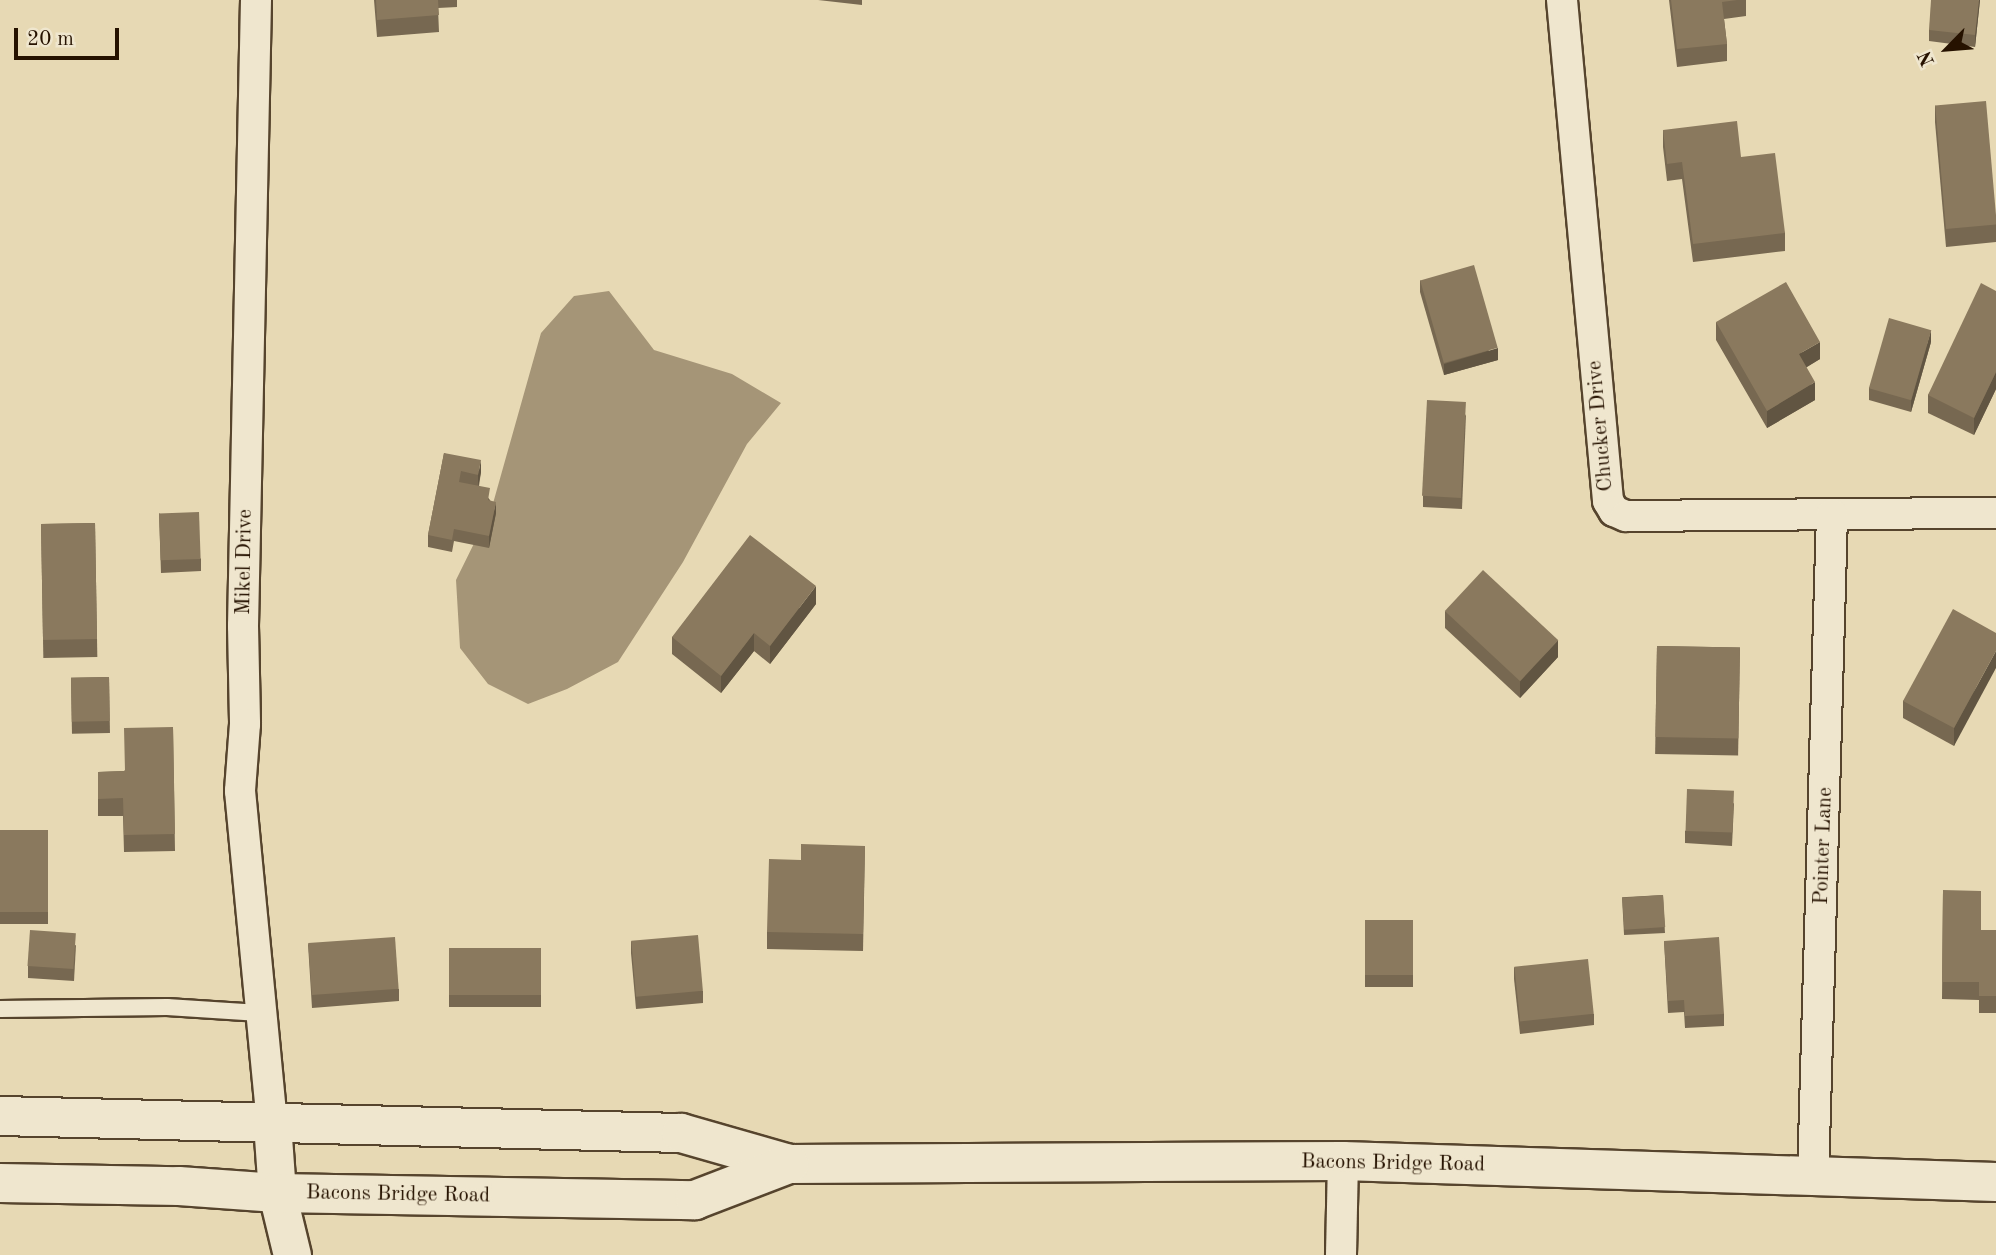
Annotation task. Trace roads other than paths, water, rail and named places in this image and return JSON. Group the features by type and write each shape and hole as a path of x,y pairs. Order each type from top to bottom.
{"main road":[{"name":"Bacons Bridge Road","path":"0,1116 681,1133 789,1164 1343,1161 1996,1182"},
{"name":"Bacons Bridge Road","path":"0,1182 179,1186 277,1193 695,1200 789,1164"}],"street":[{"name":"Mikel Drive","path":"256,0 243,626 245,724 240,792 272,1123"},
{"name":"Chucker Drive","path":"1562,0 1608,501 1614,511 1626,516 1996,513"},
{"name":"Pointer Lane","path":"1812,1178 1832,514"},
{"path":"272,1123 277,1193 292,1255"},
{"path":"1341,1255 1343,1161"}],"lane":[{"path":"0,1009 167,1007 260,1013"}]}
